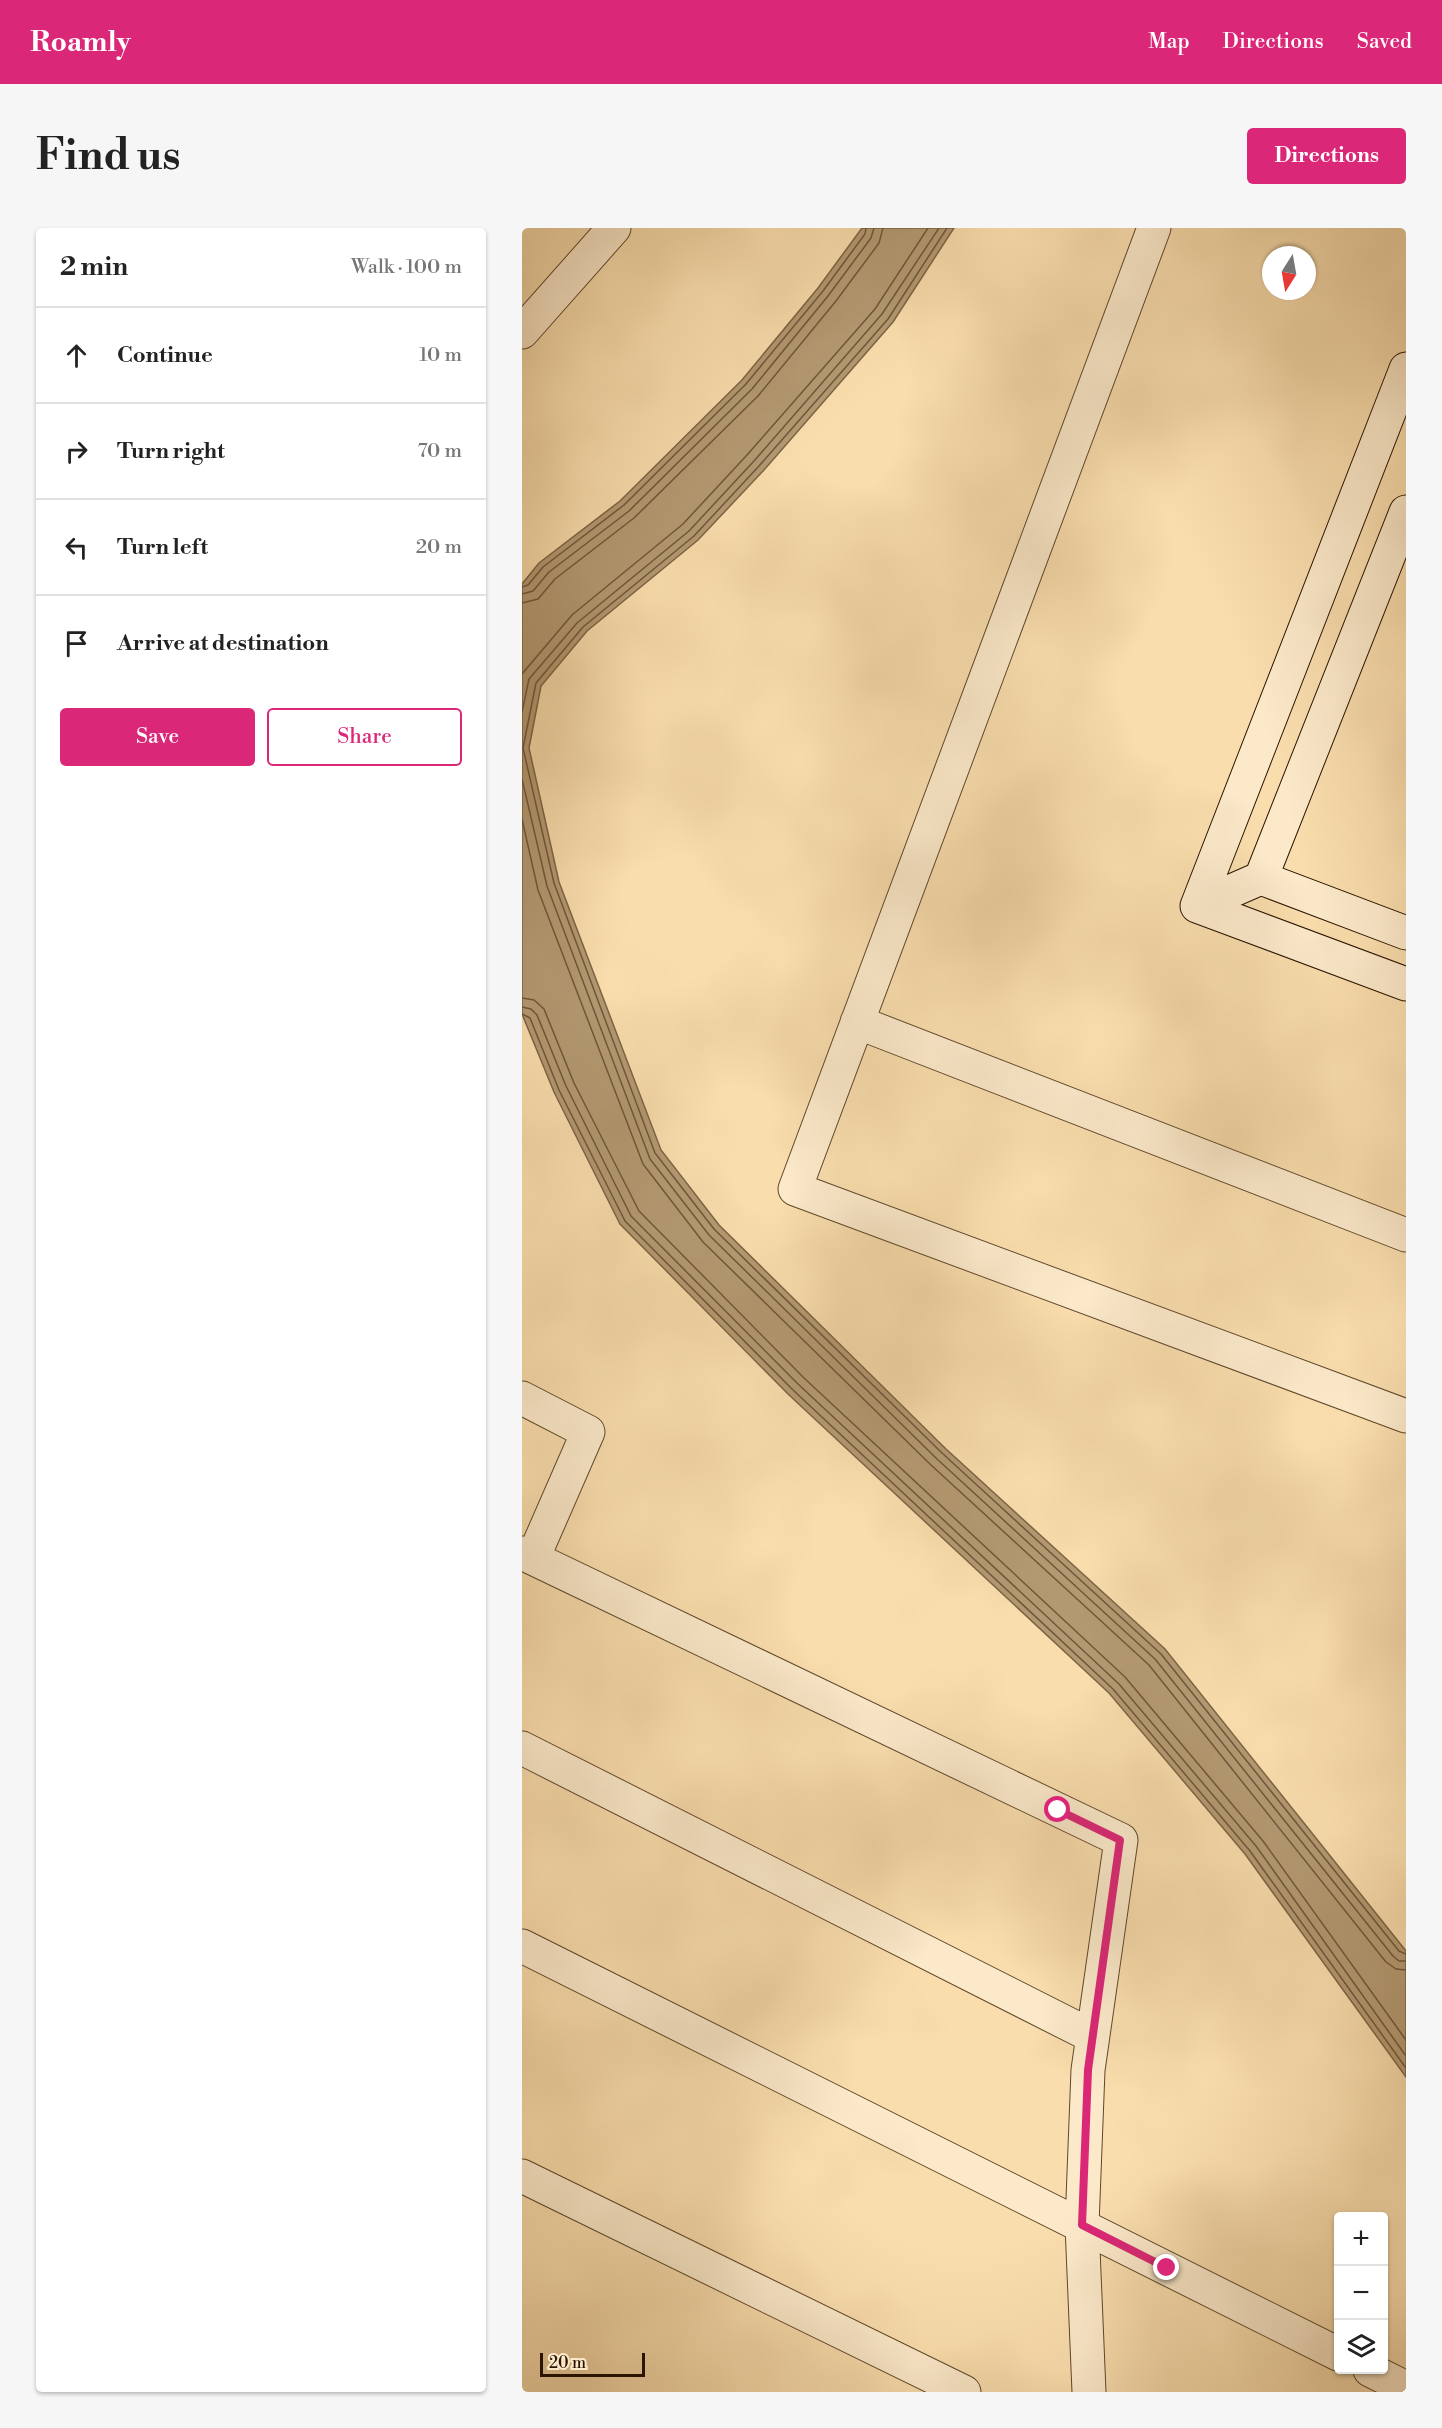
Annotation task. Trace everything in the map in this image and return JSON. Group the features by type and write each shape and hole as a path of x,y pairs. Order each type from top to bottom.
{"street":[{"path":"522,332 614,228"},
{"path":"1154,228 795,1190 1406,1416"},
{"path":"1197,906 1406,369"},
{"path":"1261,878 1406,512"},
{"path":"1197,906 1261,878 1406,933"},
{"path":"1197,906 1406,984"},
{"path":"857,1022 1406,1235"},
{"path":"522,1398 588,1432 527,1556 1120,1840 1088,2070 1082,2225 1089,2392"},
{"path":"522,1748 1092,2036"},
{"path":"522,1946 1334,2352"},
{"path":"522,2176 964,2392"},
{"path":"1378,2374 1406,2388"}],"water":[{"path":"862,228 954,228 893,322 764,470 698,540 587,631 541,686 529,748 559,882 661,1150 719,1225 946,1449 1165,1649 1406,1951 1406,2077 1245,1854 1109,1693 788,1394 620,1224 554,1092 522,1014 522,584 539,563 620,501 742,380 818,288"}],"route":[{"path":"1058,1810 1120,1840 1088,2070 1082,2225 1167,2268"}]}
